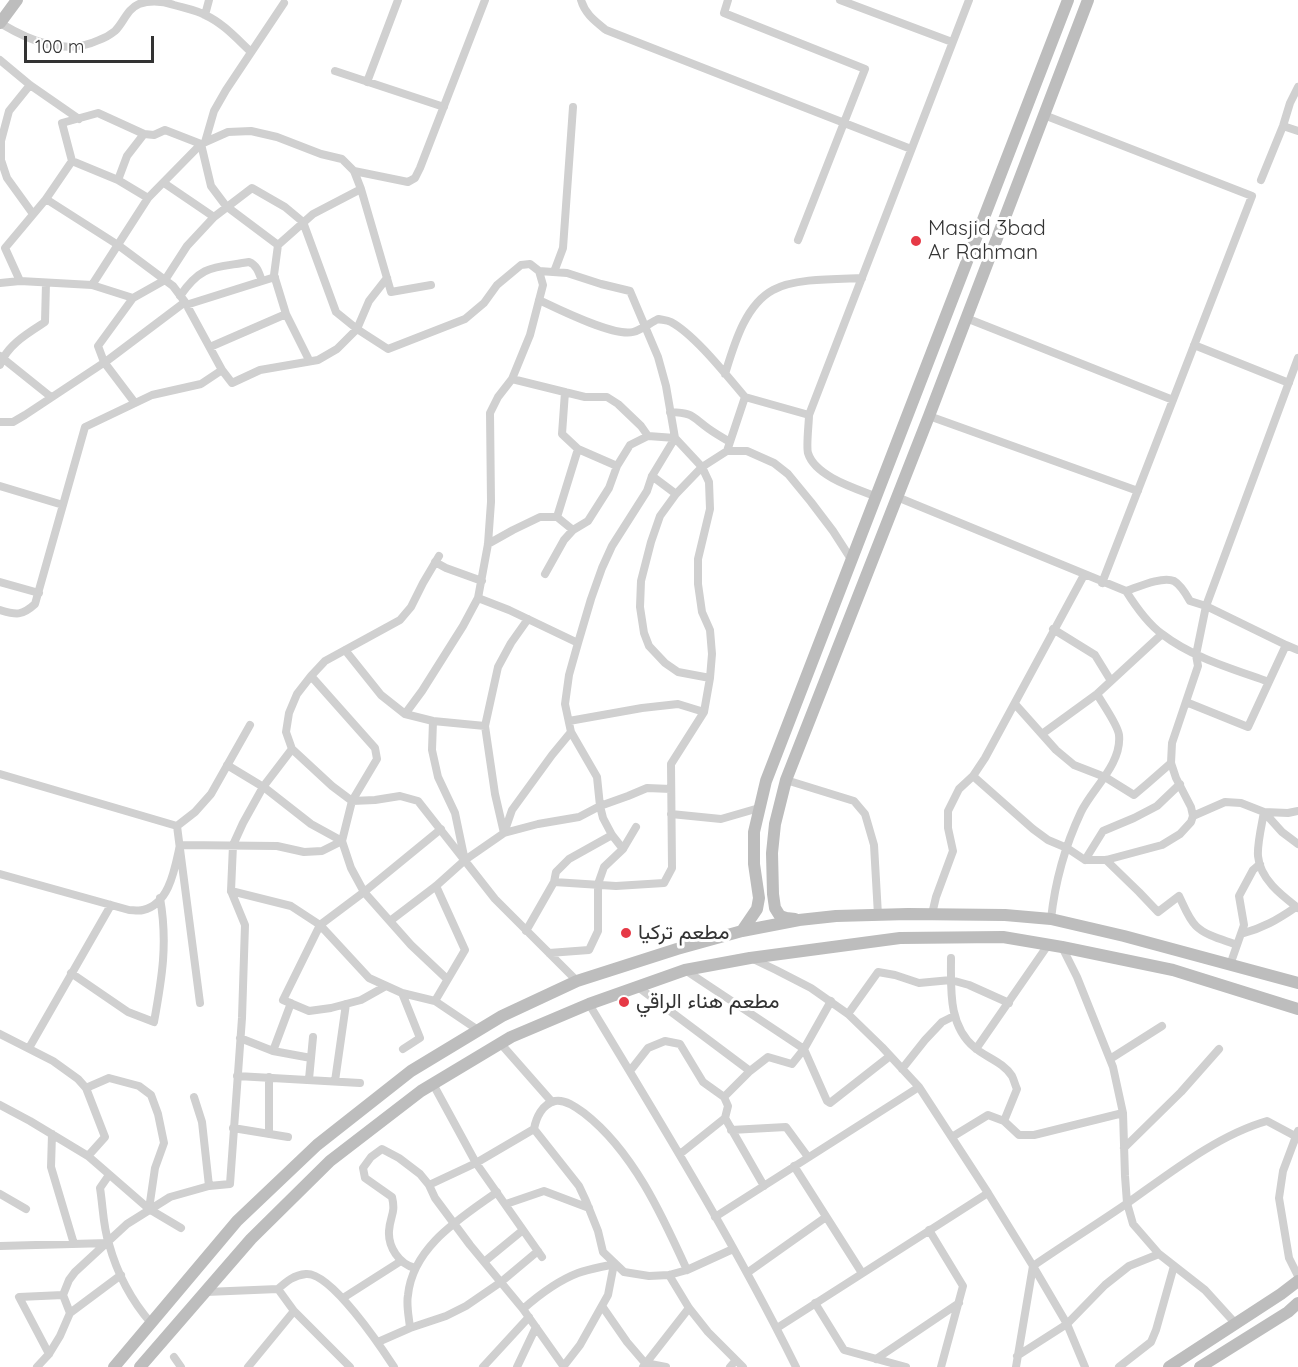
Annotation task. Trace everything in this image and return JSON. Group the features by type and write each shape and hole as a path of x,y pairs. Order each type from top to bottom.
{"main road":[{"path":"0,23 17,0"},
{"path":"1070,0 1064,27 1071,32 1080,21"},
{"path":"742,931 757,909 759,898 754,864 754,832 766,781 1047,54 1070,0"},
{"path":"799,920 780,916 775,908 773,894 772,853 775,824 786,780 929,416 1088,0"},
{"path":"1047,54 1057,42 1062,44 1054,87"},
{"path":"1003,169 991,214 992,219 996,221 1007,212"},
{"path":"948,309 966,318"},
{"path":"114,1367 237,1221 316,1145 411,1071 502,1016 577,981 742,931 799,920 836,916 932,914 1005,915 1051,919 1297,980"},
{"path":"140,1367 251,1239 330,1161 421,1091 511,1037 589,1004 685,970 750,958 900,938 1003,937 1173,970 1298,1009"},
{"path":"1168,1367 1298,1281"},
{"path":"1200,1367 1288,1312 1298,1303"}],"street":[{"path":"205,15 209,0"},
{"path":"367,82 398,0"},
{"path":"354,171 408,182 415,178 485,0"},
{"path":"581,0 584,10 606,30 911,149"},
{"path":"728,0 724,13 866,69 798,240"},
{"path":"840,0 952,42"},
{"path":"875,496 837,481 818,469 807,453 809,414 969,0"},
{"path":"0,23 34,41 48,45 76,47 90,45 114,32 124,16 135,5 146,1 161,1 205,15 226,29 251,52"},
{"path":"278,245 226,206 211,186 203,143 214,111 226,90 284,3"},
{"path":"0,60 30,85 79,118"},
{"path":"334,71 444,107"},
{"path":"30,85 9,111 1,141 1,161 7,178 33,214"},
{"path":"1261,180 1298,87"},
{"path":"554,272 563,248 573,107"},
{"path":"20,281 2,247 46,199 72,161 62,123 98,113 144,134 154,135 165,130 203,143"},
{"path":"1044,116 1252,196 1102,583"},
{"path":"1283,126 1298,131"},
{"path":"92,285 148,198 203,143 228,132 251,131 277,137 321,154 342,159 354,171 361,189 391,292 431,285"},
{"path":"118,180 127,156 144,134"},
{"path":"72,161 118,180 148,198"},
{"path":"164,183 214,217"},
{"path":"135,403 104,362 98,346 134,298 165,280 187,246 214,217 252,188 285,207 303,222 336,312 388,349 465,319 484,303 497,285 521,265 530,264 539,270 567,273 630,291 658,357 675,438 702,467 709,482 710,509 698,560 698,584 702,612 710,630 712,654 710,678 704,712 671,764 672,868 664,883 616,886 554,882"},
{"path":"309,360 285,314 275,277 278,245 313,214 361,189"},
{"path":"46,199 118,245 173,286 184,301 222,370 232,382 260,370 318,360 338,349 357,329 369,301 387,278"},
{"path":"184,301 194,278 209,269 249,262 257,268 262,281"},
{"path":"405,714 463,626 478,598 488,544 491,502 490,413 498,397 512,379 530,335 543,285 539,270"},
{"path":"0,422 13,422 104,362 184,301 275,277"},
{"path":"725,374 747,318 759,301 774,289 795,282 862,278"},
{"path":"0,283 20,281 92,285 134,298"},
{"path":"46,283 45,322 20,339 1,359 51,397"},
{"path":"539,300 619,333 632,333 658,319 671,322 689,336 744,397 809,414"},
{"path":"210,347 285,314"},
{"path":"966,318 1173,400"},
{"path":"1194,345 1288,382"},
{"path":"973,776 1033,829 1085,860 1106,860 1162,845 1180,834 1191,822 1193,816 1191,807 1171,763 1172,743 1198,666 1196,655 1206,606 1298,358"},
{"path":"0,610 15,614 27,611 35,604 85,427 152,396 201,384 222,370"},
{"path":"512,379 585,397 607,398 618,404 642,426 648,435"},
{"path":"565,392 562,434 578,449 617,466"},
{"path":"727,451 744,397"},
{"path":"670,412 684,412 693,416 730,442"},
{"path":"929,416 1138,491"},
{"path":"545,574 564,540 573,530 588,521 609,488 617,466 630,444 648,435 675,438"},
{"path":"623,849 603,818 597,777 571,732 565,704 569,675 591,599 612,546 675,438"},
{"path":"557,517 578,449"},
{"path":"710,678 678,672 648,646 640,607 641,581 660,516 676,494 702,467 727,451 747,451 774,463 788,474 833,531 851,559"},
{"path":"652,476 676,494"},
{"path":"0,486 63,505"},
{"path":"897,497 1126,591 1163,579 1175,582 1184,590 1190,601 1206,606 1298,650"},
{"path":"488,544 540,517 557,517 573,530"},
{"path":"482,581 454,571 437,559 411,607 400,620 325,661 311,676 297,694 289,713 286,732 292,748 332,786 352,801 400,796 418,801 495,899 577,981"},
{"path":"932,914 953,851 948,828 948,811 959,789 973,776 1015,704 1084,575"},
{"path":"0,582 39,593"},
{"path":"1126,591 1139,611 1162,634 1196,655 1269,682"},
{"path":"478,598 509,609 578,643"},
{"path":"504,833 495,794 485,726 498,668 511,643 528,619"},
{"path":"1053,630 1095,655 1111,681"},
{"path":"1042,734 1097,694 1162,634"},
{"path":"1186,702 1248,727 1286,645"},
{"path":"345,650 381,695 405,714 433,721 485,726"},
{"path":"311,676 375,748 377,759 352,801 342,841 351,868 364,892 411,945 447,979"},
{"path":"1051,919 1054,893 1067,848 1082,809 1105,777 1119,747 1119,732 1097,694"},
{"path":"569,721 678,704 704,712"},
{"path":"1015,704 1056,750 1074,765 1105,777 1134,795 1171,763"},
{"path":"433,721 432,750 438,777 455,813 465,860"},
{"path":"177,826 195,812 211,794 250,725"},
{"path":"504,833 512,810 571,732"},
{"path":"70,1313 63,1295 69,1280 90,1257 127,1224 170,1197 209,1186 230,1184 242,1018 245,925 231,891 233,845 263,787 292,748"},
{"path":"226,765 263,787 311,824 342,841"},
{"path":"0,774 177,826"},
{"path":"786,780 854,801 865,814 874,845 878,915"},
{"path":"1085,860 1103,831 1157,806 1180,784"},
{"path":"390,921 436,886 465,860 504,833 579,817 600,806 647,788 671,789"},
{"path":"1193,816 1225,802 1241,803 1264,812 1297,812"},
{"path":"672,814 721,819 759,808"},
{"path":"1264,812 1282,832 1298,844"},
{"path":"1241,934 1259,929 1297,908 1274,889 1262,870 1258,855 1264,812"},
{"path":"177,826 200,1003"},
{"path":"549,954 589,950 598,931 598,884 604,867 623,849 636,827"},
{"path":"386,986 361,1000 309,1011 283,1000 320,924 364,892 441,829"},
{"path":"526,931 554,882 556,872 569,859 612,835"},
{"path":"180,845 277,846 313,852 321,851 342,841"},
{"path":"0,874 129,910 143,910 154,905 166,891 173,875 180,845"},
{"path":"1106,860 1158,912 1179,896 1197,928 1237,945"},
{"path":"1230,965 1244,925 1239,896 1253,870 1260,864"},
{"path":"435,1001 465,950 436,886"},
{"path":"231,891 291,906 320,924 369,978 402,993 435,1001 478,1030"},
{"path":"71,973 128,1012 154,1022 164,966 163,915 160,898"},
{"path":"29,1048 111,905"},
{"path":"976,1049 1048,945"},
{"path":"1062,947 1077,977 1113,1067 1123,1113 1127,1203 1133,1224 1158,1254 1205,1290 1235,1323"},
{"path":"750,958 812,988 848,1014 918,1087 1033,1266 1067,1324 1085,1367"},
{"path":"951,958 954,1016 963,1036 976,1049 998,1062 1011,1075 1017,1089 1004,1121"},
{"path":"685,970 804,1049 826,1101 830,1103 890,1056"},
{"path":"848,1014 878,972 919,983 951,980 969,985 1008,1003"},
{"path":"638,987 750,1071"},
{"path":"402,993 420,1038 403,1049"},
{"path":"724,1097 768,1057 792,1064 804,1049 831,1001"},
{"path":"273,1051 291,1003"},
{"path":"335,1081 346,1004"},
{"path":"589,1004 680,1154 777,1328 796,1367"},
{"path":"902,1069 942,1022 954,1016"},
{"path":"1110,1059 1162,1026"},
{"path":"0,1034 53,1060 86,1088 105,1137 88,1156"},
{"path":"309,1079 313,1037"},
{"path":"240,1038 273,1051 311,1058"},
{"path":"630,1071 648,1048 665,1041 680,1044 703,1082 724,1097 728,1106 725,1118 680,1154"},
{"path":"501,1044 552,1102"},
{"path":"1124,1148 1181,1092 1219,1049"},
{"path":"237,1076 360,1083"},
{"path":"269,1077 269,1134"},
{"path":"86,1088 109,1078 139,1086 151,1095 164,1143 155,1168 149,1209"},
{"path":"378,1342 466,1306 540,1254 476,1163 434,1084"},
{"path":"715,1217 918,1087"},
{"path":"194,1097 202,1122 209,1186"},
{"path":"429,1185 476,1163 534,1129 536,1119 542,1109 552,1102 561,1101 575,1107 596,1123 631,1163 667,1227 687,1270"},
{"path":"0,1105 88,1156 149,1209 181,1228"},
{"path":"952,1137 988,1115 1004,1121 1019,1135 1034,1135 1123,1113"},
{"path":"725,1118 764,1186"},
{"path":"1016,1367 1033,1266 1183,1164 1247,1127 1267,1121 1297,1135 1283,1171 1279,1198 1289,1258 1298,1276"},
{"path":"731,1130 786,1127 808,1157"},
{"path":"233,1128 288,1137"},
{"path":"534,1129 579,1185 598,1231 603,1252 624,1272 649,1276 669,1275 687,1270 733,1248"},
{"path":"52,1134 51,1167 74,1244"},
{"path":"415,1268 407,1266 393,1253 389,1232 395,1209 393,1197 365,1178 363,1168 371,1157 382,1149 399,1158 420,1174 429,1185 435,1198 484,1262 530,1317 564,1367 580,1345 608,1295 614,1264"},
{"path":"794,1166 862,1273"},
{"path":"109,1175 100,1188 108,1243 124,1284 138,1309 151,1323"},
{"path":"506,1204 544,1191 589,1208"},
{"path":"410,1328 408,1295 415,1268 433,1242 454,1223 497,1192"},
{"path":"777,1328 988,1193"},
{"path":"0,1194 26,1209"},
{"path":"747,1273 826,1217"},
{"path":"484,1262 523,1230"},
{"path":"929,1230 963,1286 941,1367"},
{"path":"0,1246 108,1243"},
{"path":"1017,1356 1067,1324 1105,1285 1129,1266 1158,1254"},
{"path":"342,1298 401,1261"},
{"path":"524,1309 555,1284 579,1272 614,1264"},
{"path":"1119,1367 1151,1342 1174,1266"},
{"path":"206,1292 278,1289 289,1278 308,1274 320,1278 342,1298 378,1342 394,1367"},
{"path":"37,1367 49,1354 60,1336 70,1313 121,1275"},
{"path":"669,1275 689,1308 733,1364 743,1367"},
{"path":"278,1289 294,1311 350,1367"},
{"path":"49,1354 19,1297 63,1295"},
{"path":"815,1303 844,1350 906,1367"},
{"path":"876,1359 959,1303"},
{"path":"602,1306 644,1365 666,1367"},
{"path":"644,1365 689,1308"},
{"path":"248,1367 294,1311"},
{"path":"483,1367 530,1317"},
{"path":"517,1367 536,1328"},
{"path":"174,1357 181,1367"}],"place":[{"name":"Masjid 3bad Ar Rahman","path":"916,241"},
{"name":"مطعم تركيا","path":"626,933"},
{"name":"مطعم هناء الراقي","path":"624,1002"}]}
